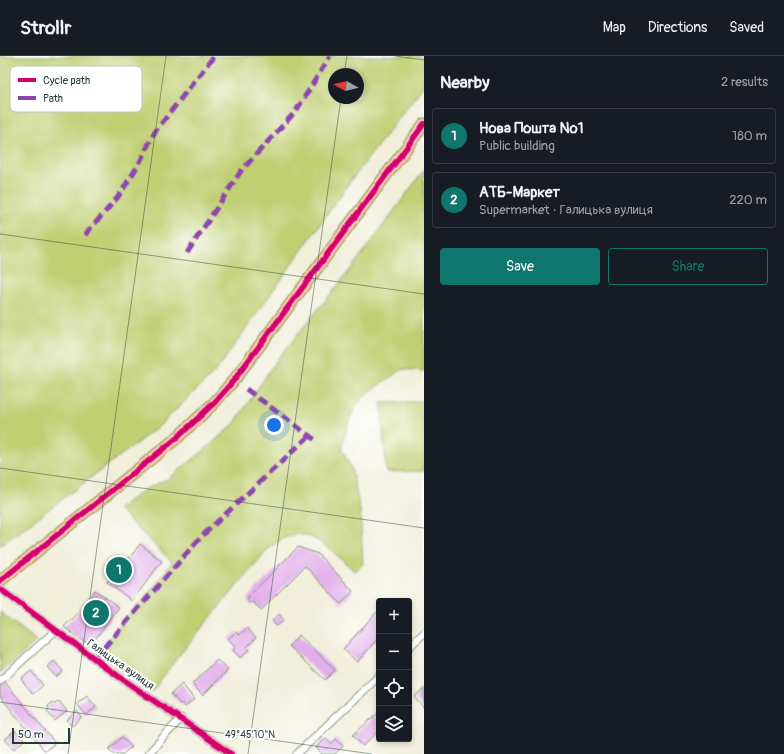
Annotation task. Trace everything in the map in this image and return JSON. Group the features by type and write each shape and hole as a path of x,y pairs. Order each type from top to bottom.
{"main road":[{"path":"0,581 178,437 215,402 234,380 424,124"}],"street":[{"name":"Галицька вулиця","path":"0,589 55,631 231,754"},
{"path":"0,681 55,631"},
{"path":"412,644 424,633"},
{"path":"297,754 376,679"},
{"path":"148,754 181,718"}],"green space":[{"path":"0,56 424,56 424,85 350,182 216,371 158,427 0,546"},
{"path":"424,170 424,371 403,369 365,396 353,411 341,448 351,467 360,510 363,564 355,572 335,553 310,537 293,535 278,542 266,551 176,659 152,692 100,655 107,641 135,607 141,604 172,562 118,509 145,489 168,479 234,424 276,361 351,269"},
{"path":"424,401 424,471 386,472 381,403"},
{"path":"0,612 37,641 0,674"}],"building":[{"path":"140,544 162,561 132,601 107,582 125,558 128,560"},
{"path":"298,547 318,554 353,591 341,604 305,566 261,610 253,602 248,603 248,597"},
{"path":"95,590 119,607 90,646 64,627 71,619 72,620"},
{"path":"376,613 376,640 357,662 343,649"},
{"path":"279,614 284,620 277,626 272,621"},
{"path":"247,628 256,638 246,648 249,650 240,658 233,650 236,647 228,639 236,632 239,635"},
{"path":"299,635 335,670 325,680 289,646"},
{"path":"217,660 228,670 203,695 192,684"},
{"path":"54,661 63,671 56,677 47,667"},
{"path":"31,671 43,685 33,694 21,679"},
{"path":"5,682 55,743 45,751 0,696 0,686"},
{"path":"182,684 194,699 185,707 182,703 180,704 171,694"},
{"path":"424,688 424,708 414,697"},
{"path":"87,696 96,707 86,715 77,704"},
{"path":"59,701 67,711 55,721 47,711 49,709 48,706 53,702 55,704"},
{"path":"77,711 82,717 72,726 67,720"},
{"path":"376,715 376,734 363,746 353,735"},
{"path":"15,731 24,740 14,749 5,739"},
{"path":"122,737 131,747 123,754 113,754 109,749"},
{"path":"326,738 331,744 336,739 343,746 335,754 322,754 316,748"}],"marked path":[{"path":"85,235 118,197 139,164 154,133 214,56"},
{"path":"187,253 241,171 296,111 330,56"},
{"path":"246,389 318,442"},
{"path":"94,659 201,537 309,436"}],"cycle path":[{"path":"0,581 178,437 215,402 234,380 424,124"},
{"path":"0,589 118,676 231,754"}],"place":[{"name":"Нова Пошта №1","path":"119,570"},
{"name":"АТБ-Маркет","path":"96,613"}]}
